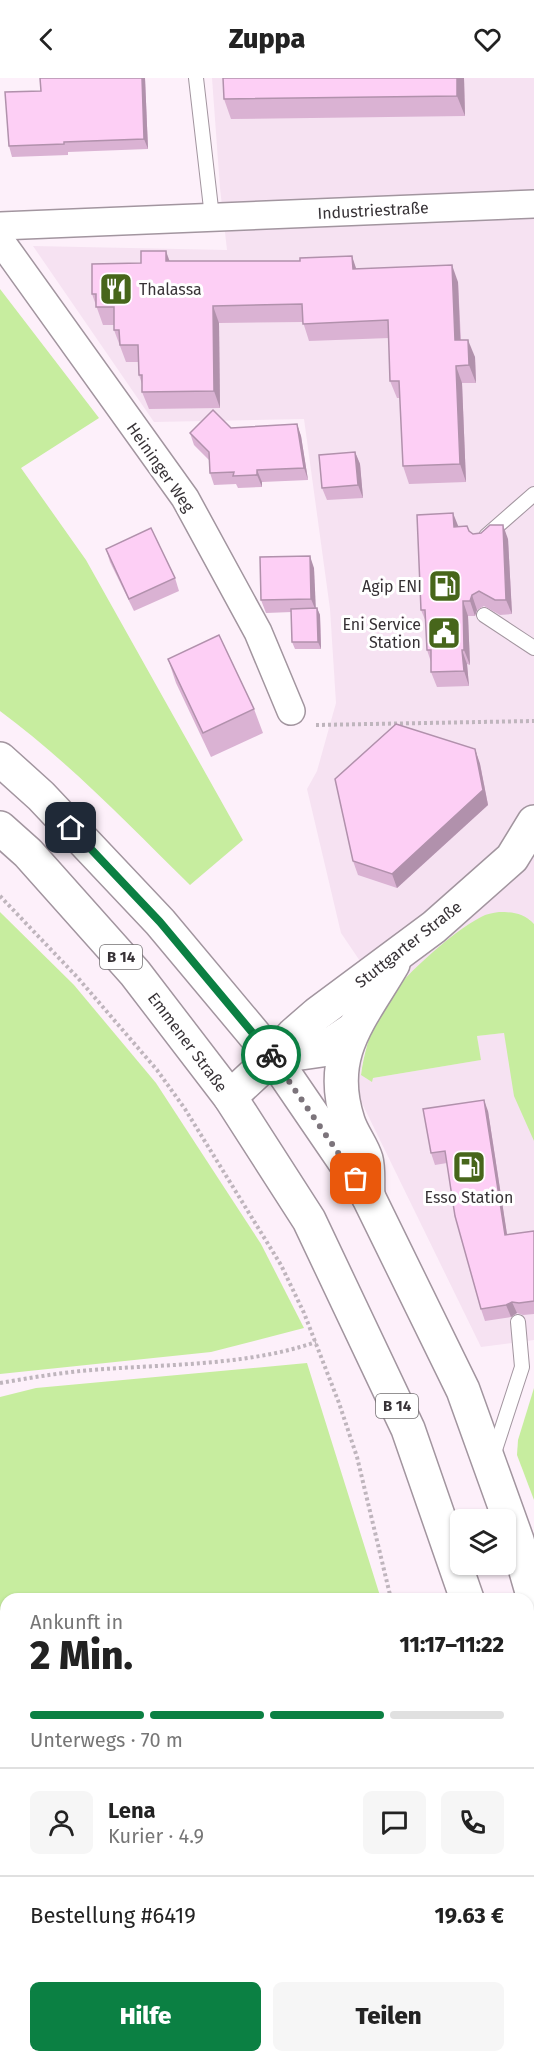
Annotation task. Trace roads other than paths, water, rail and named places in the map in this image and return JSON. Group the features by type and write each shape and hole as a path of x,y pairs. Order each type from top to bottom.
{"main road":[{"path":"0,759 41,796 160,922 273,1057 368,1196 463,1390 517,1540 532,1593"},
{"name":"Stuttgarter Straße","path":"230,1097 317,1014 434,927 512,858 534,822"},
{"name":"Emmener Straße","path":"0,828 28,854 135,973 230,1097"},
{"path":"273,1057 322,1050 352,1030 365,1013 400,953"},
{"path":"352,1030 341,1066 342,1099 349,1123 366,1159 368,1196"},
{"name":"B 14","path":"230,1097 309,1220 329,1262 408,1429 465,1593"}],"street":[{"name":"Industriestraße","path":"0,226 534,204"},
{"name":"Heininger Weg","path":"0,240 185,498 258,632 291,711"}],"lane":[{"path":"196,78 212,217"},
{"path":"481,540 534,494"},
{"path":"484,615 534,648"},
{"path":"491,1464 522,1367 518,1322"}],"place":[{"name":"Thalassa","path":"116,289"},
{"name":"Agip ENI","path":"445,586"},
{"name":"Eni Service Station","path":"444,633"},
{"name":"Esso Station","path":"469,1167"}]}
